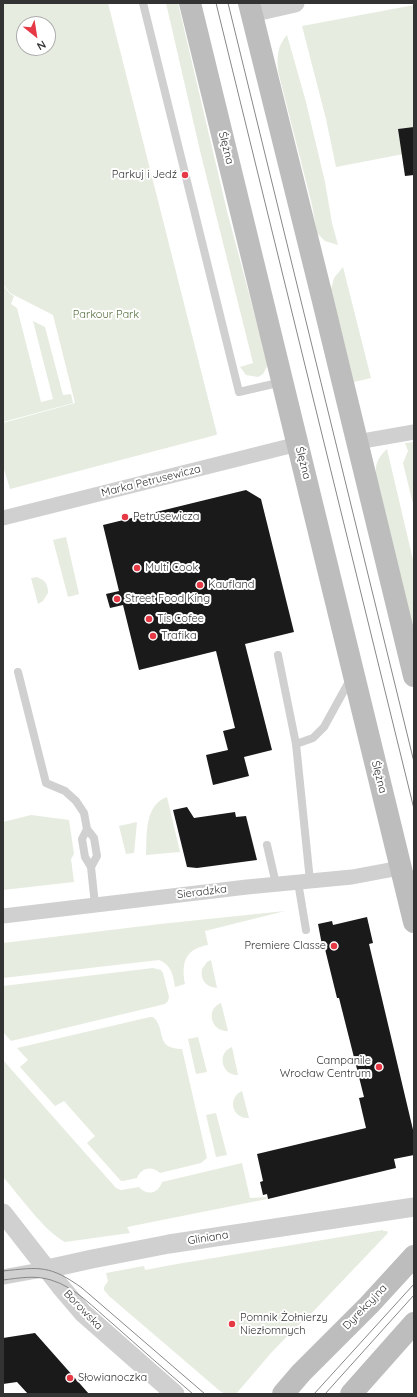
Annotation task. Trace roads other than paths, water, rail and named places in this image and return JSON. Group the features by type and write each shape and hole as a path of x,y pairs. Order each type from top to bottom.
{"main road":[{"name":"Ślężna","path":"190,3 353,674 394,834 400,868 414,922"},
{"path":"250,8 321,292 356,442 414,676"},
{"name":"Dyrekcyjna","path":"283,1394 301,1373 414,1256"},
{"path":"351,1394 414,1323"}],"street":[{"path":"250,8 295,3"},
{"path":"356,442 414,432"},
{"name":"Marka Petrusewicza","path":"3,518 298,444"},
{"name":"Sieradzka","path":"3,916 276,884 352,877 400,868"},
{"name":"Gliniana","path":"3,1277 47,1269 92,1258 156,1247 414,1207"},
{"name":"Borowska","path":"3,1213 84,1313 175,1394"}],"lane":[{"path":"143,3 239,392 283,382"},
{"path":"278,655 296,744 306,930"},
{"path":"18,672 46,783 65,791 76,801 84,812 87,829 94,838 97,856 91,867"},
{"path":"296,744 313,738 324,727 353,674"},
{"path":"87,829 82,839 85,857 91,867 95,905"},
{"path":"267,845 276,884"}],"tram line":[{"path":"216,3 414,809"},
{"path":"228,3 414,762"},
{"path":"3,1271 44,1269 53,1271 71,1281 82,1288 205,1394"},
{"path":"3,1280 27,1277 45,1278 60,1283 91,1305 193,1394"},
{"path":"314,1394 414,1284"},
{"path":"325,1394 414,1295"}],"place":[{"name":"Parkuj i Jedź","path":"185,175"},
{"name":"Petrusewicza","path":"125,517"},
{"name":"Multi Cook","path":"137,568"},
{"name":"Kaufland","path":"200,585"},
{"name":"Street Food King","path":"117,599"},
{"name":"Tis Cofee","path":"149,619"},
{"name":"Trafika","path":"153,636"},
{"name":"Premiere Classe","path":"334,946"},
{"name":"Campanile Wrocław Centrum","path":"379,1067"},
{"name":"Pomnik Żołnierzy Niezłomnych","path":"232,1324"},
{"name":"Słowianoczka","path":"70,1378"}],"park label":[{"name":"Parkour Park","path":"106,315"}]}
